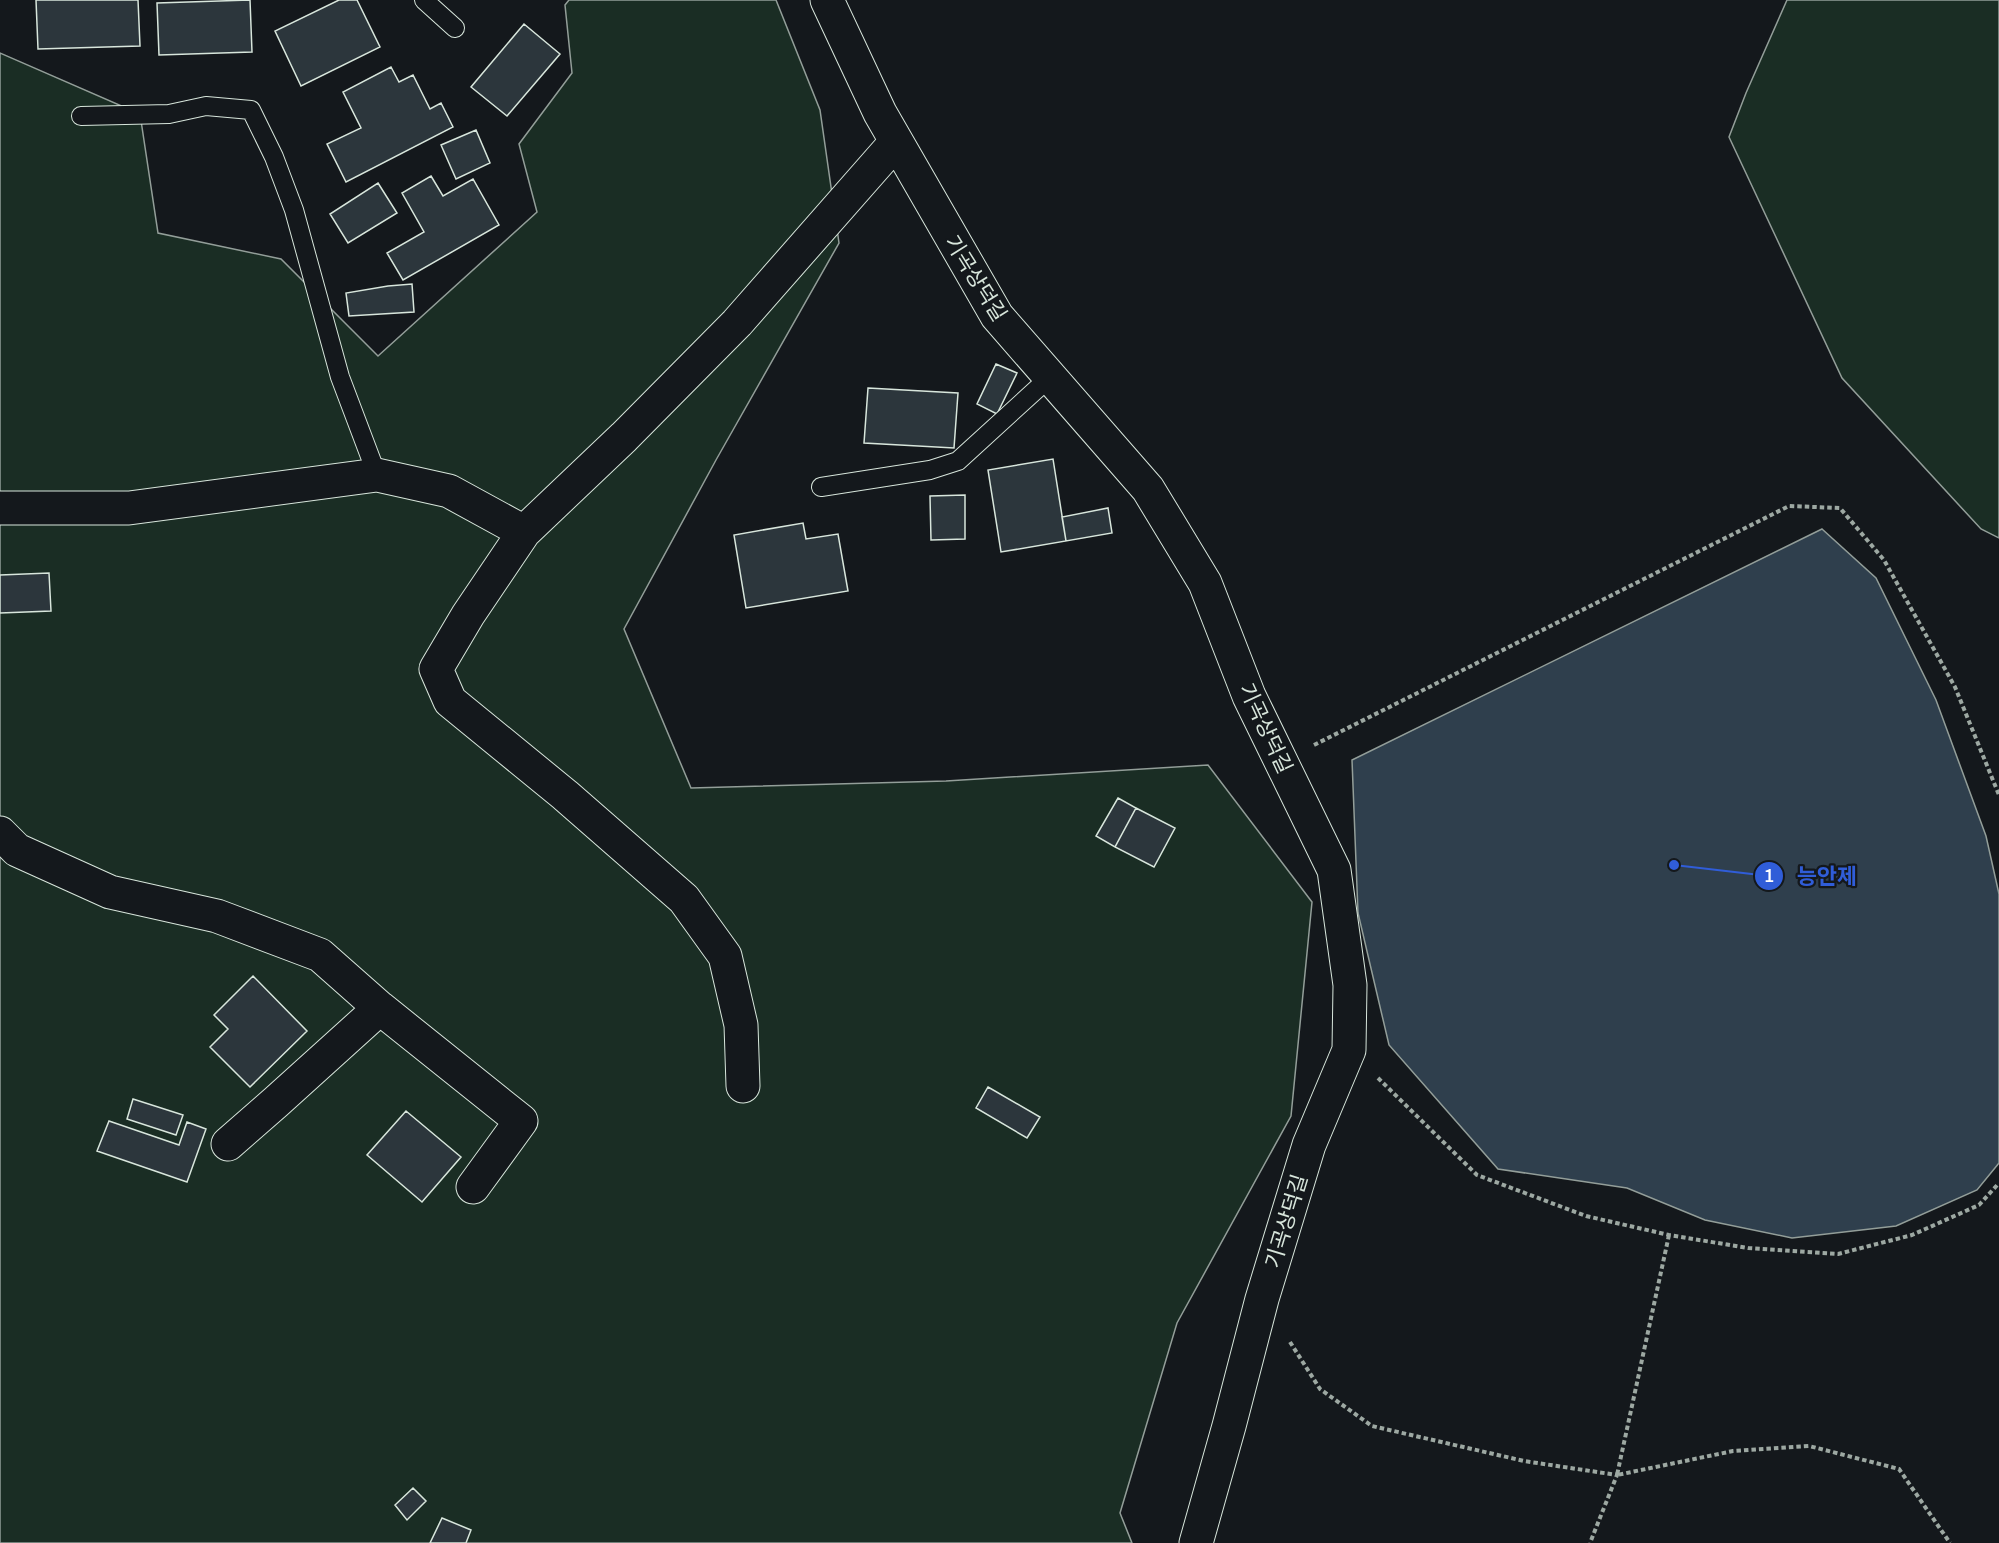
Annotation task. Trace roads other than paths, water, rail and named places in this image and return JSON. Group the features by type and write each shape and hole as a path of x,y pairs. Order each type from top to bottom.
{"street":[{"name":"기곡상덕길","path":"827,0 880,114 997,316 1148,489 1205,583 1249,696 1334,870 1350,985 1349,1050 1309,1145 1262,1299 1196,1543"},
{"path":"743,1086 741,1025 725,956 684,899 564,795 450,701 436,669 468,615 524,532 624,437 737,323 896,142"},
{"path":"0,508 129,508 377,475 449,491 524,532"},
{"path":"6,850 110,892 217,916 320,955 380,1008 520,1121 473,1187"},
{"path":"228,1144 380,1008"}],"lane":[{"path":"424,0 455,28"},
{"path":"81,116 169,114 206,106 251,110 274,157 294,210 340,376 377,475"},
{"path":"821,487 930,470 958,461 1050,377"}],"water":[{"path":"1822,529 1876,578 1936,700 1986,836 1999,894 1999,1163 1977,1190 1896,1226 1792,1238 1705,1220 1627,1188 1498,1169 1389,1045 1358,913 1352,760"}],"place":[{"name":"능안제","path":"1674,865"}]}
